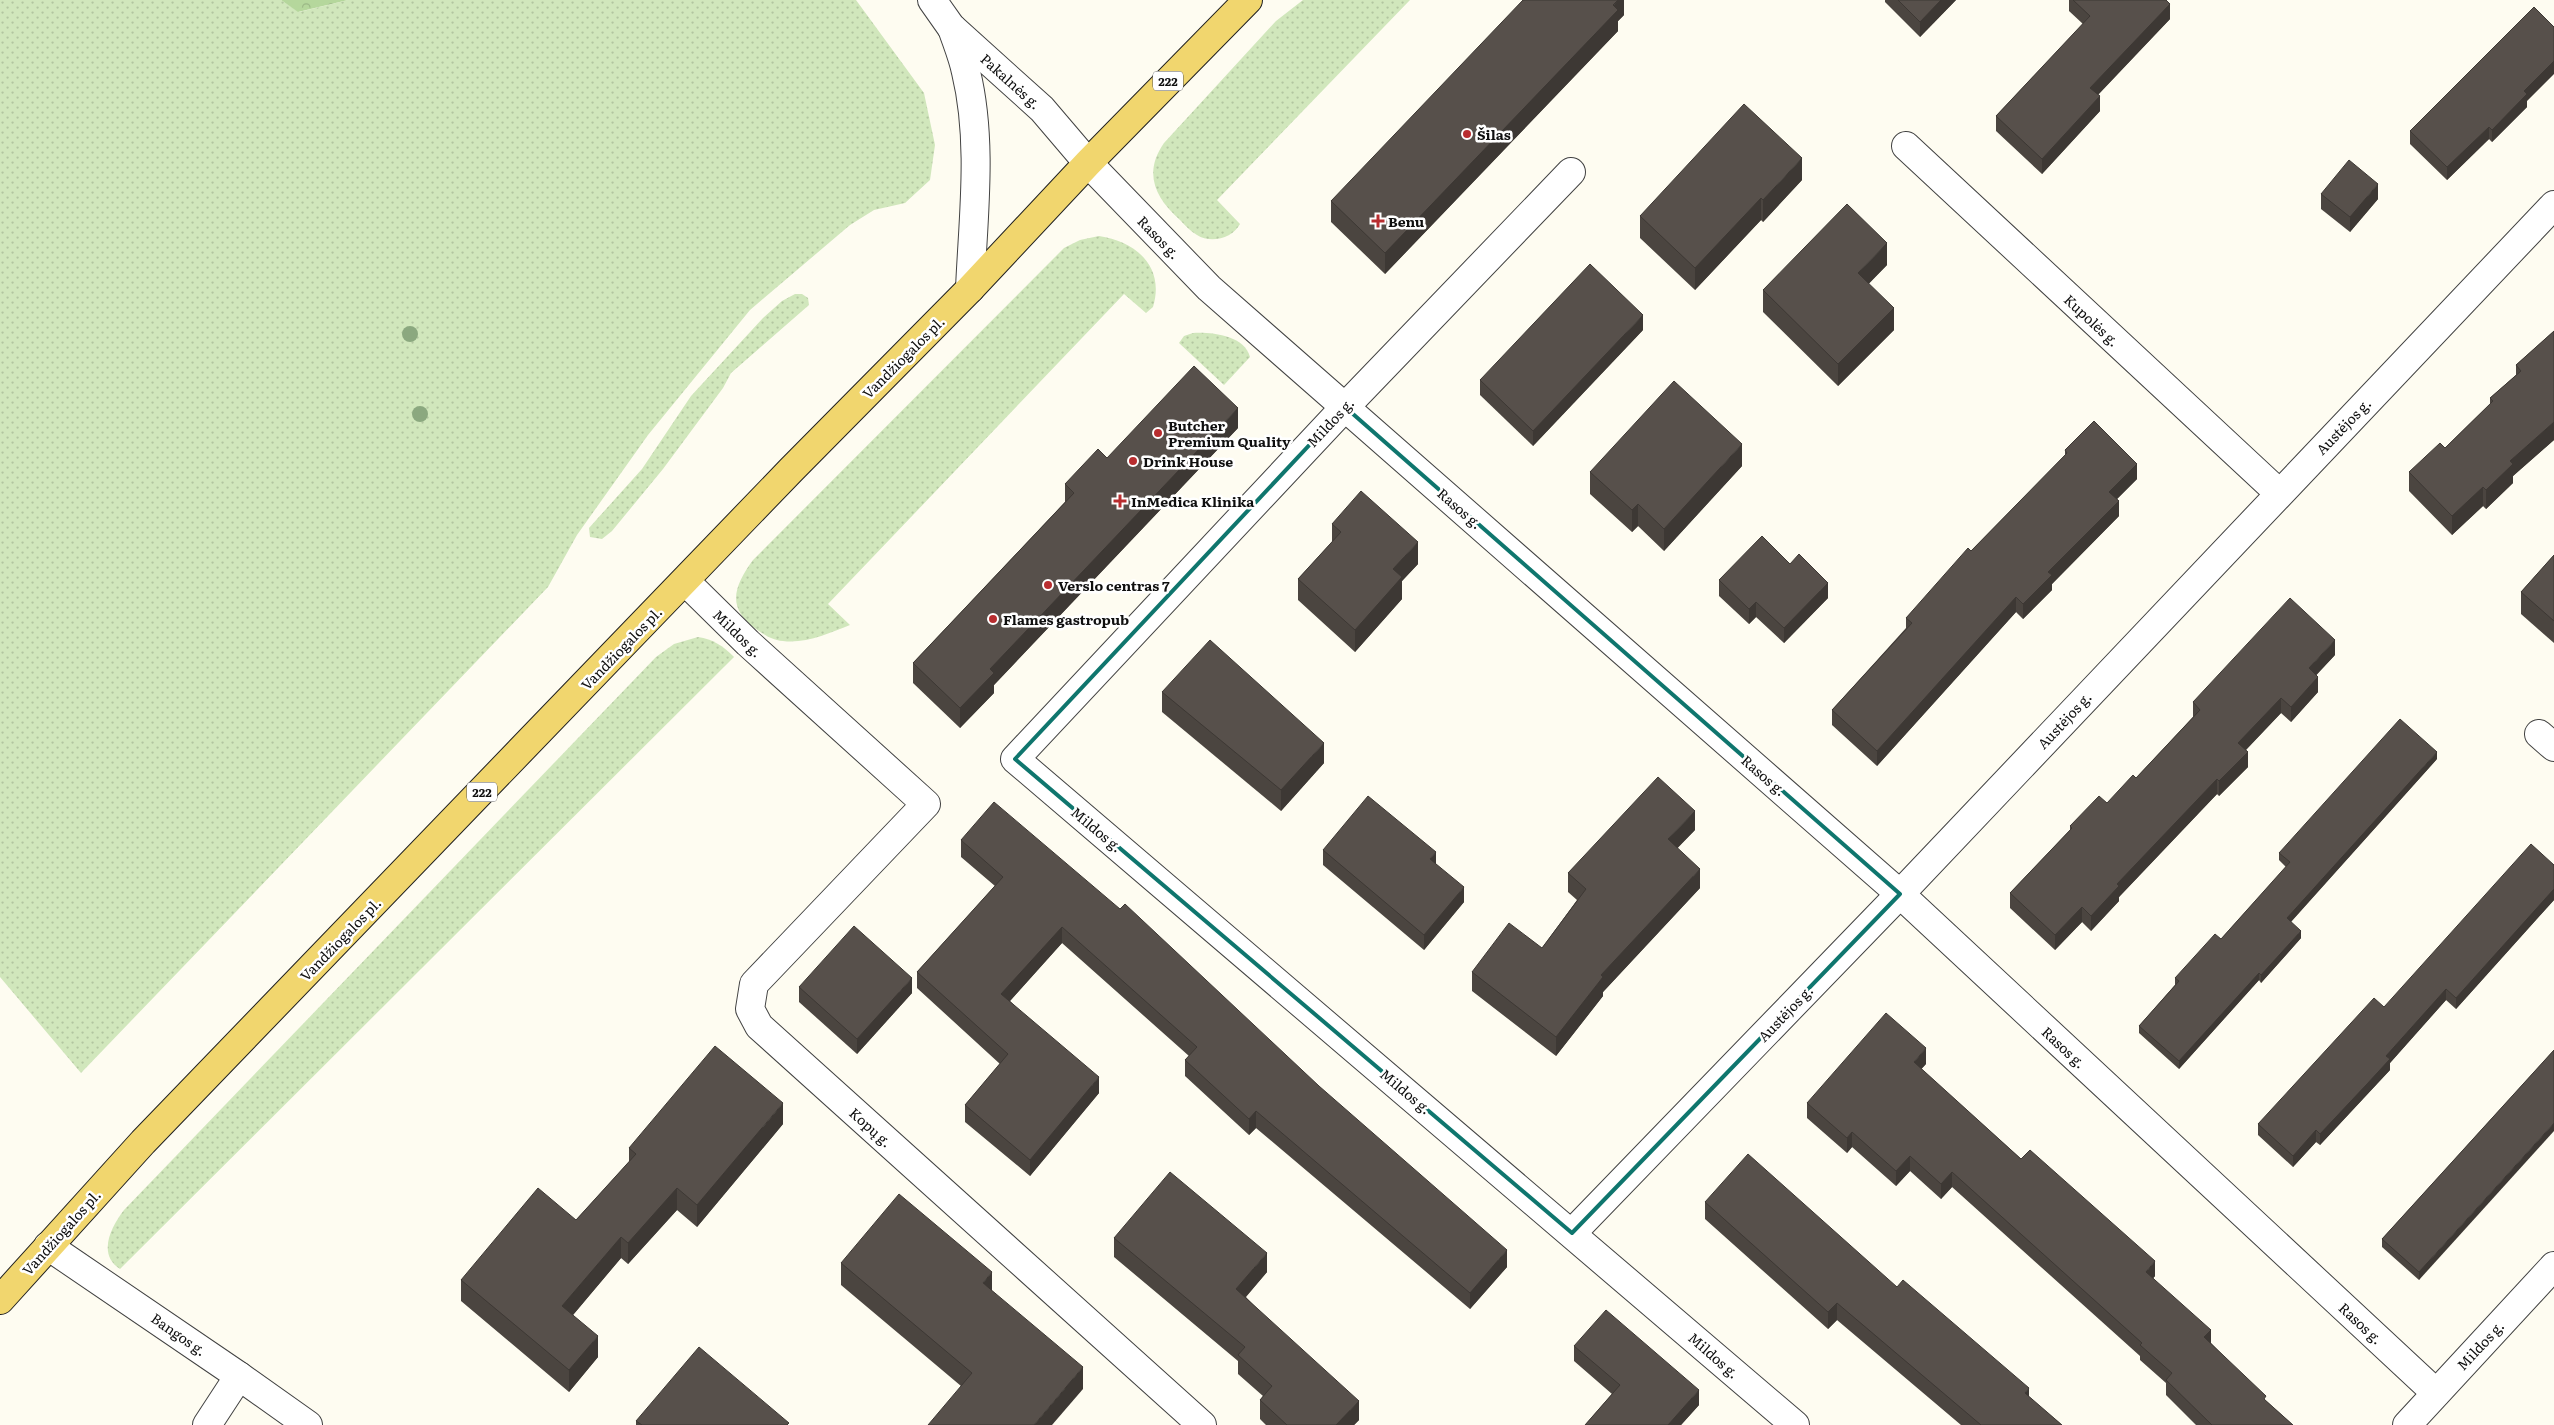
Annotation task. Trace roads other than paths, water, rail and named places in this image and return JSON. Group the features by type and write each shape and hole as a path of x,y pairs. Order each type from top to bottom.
{"main road":[{"name":"Vandžiogalos pl.","path":"0,1300 143,1142 791,470 970,289 1088,163 1248,0"}],"street":[{"name":"Pakalnės g.","path":"932,0 951,27 1042,109 1088,163"},
{"path":"951,27 966,72 974,132 975,165 970,289"},
{"name":"Kupolės g.","path":"1906,146 2279,493"},
{"name":"Rasos g.","path":"1088,163 1209,288 1900,894 2436,1393"},
{"name":"Mildos g.","path":"1571,172 1345,406 1014,758 1795,1425"},
{"name":"Austėjos g.","path":"1572,1233 1900,894 2554,205"},
{"name":"Mildos g.","path":"685,582 748,643 926,804"},
{"name":"Kopų g.","path":"926,804 754,984 750,1009 759,1026 1202,1425"},
{"name":"Bangos g.","path":"48,1246 308,1425"},
{"name":"Mildos g.","path":"2407,1425 2554,1266"},
{"path":"207,1425 239,1376"}],"place":[{"name":"Šilas","path":"1467,134"},
{"name":"Benu","path":"1378,221"},
{"name":"Butcher Premium Quality","path":"1158,433"},
{"name":"Drink House","path":"1133,461"},
{"name":"InMedica Klinika","path":"1120,501"},
{"name":"Verslo centras 7","path":"1048,585"},
{"name":"Flames gastropub","path":"993,619"}]}
